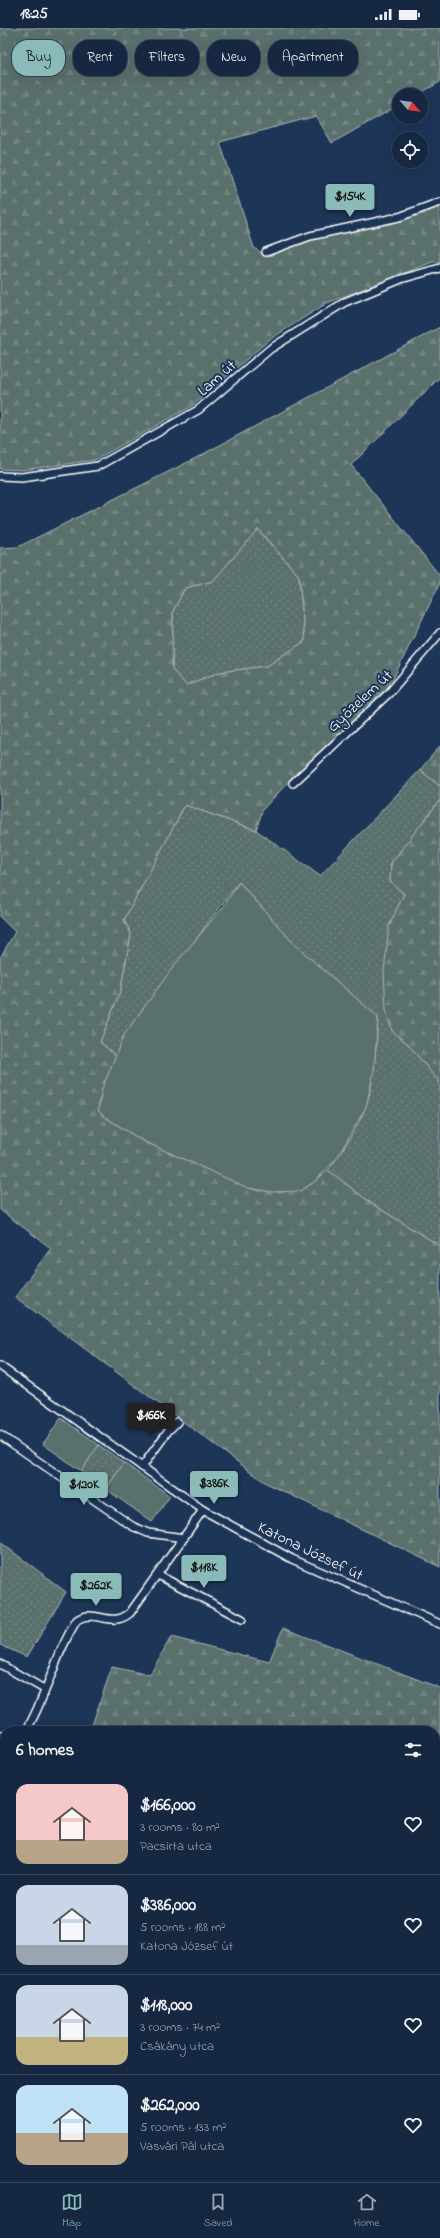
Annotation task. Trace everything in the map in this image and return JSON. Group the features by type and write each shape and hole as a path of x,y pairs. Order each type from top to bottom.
{"street":[{"path":"266,252 310,236 399,217 440,202"},
{"name":"Lam út","path":"0,476 22,477 98,466 198,410 270,349 345,302 401,279 440,268"},
{"name":"Győzelem út","path":"293,783 389,693 440,633"},
{"name":"Katona József út","path":"0,1366 203,1510 292,1559 440,1624"},
{"path":"142,1467 168,1431 177,1422"},
{"path":"0,1435 132,1526 148,1533 184,1538"},
{"path":"29,1726 35,1716 44,1689 77,1620 88,1615 114,1620 124,1617 136,1606 203,1510"},
{"path":"158,1575 242,1619"},
{"path":"0,1664 44,1689"}],"green space":[{"path":"0,28 440,28 440,82 428,89 392,88 392,109 332,143 316,116 220,142 254,248 265,255 440,200 440,262 433,262 327,303 269,340 192,406 95,460 23,470 0,469"},
{"path":"440,327 440,377 351,465 440,576 440,583 388,689 295,775 263,809 256,830 185,805 124,920 131,934 120,992 100,1042 116,1056 98,1104 102,1115 141,1140 258,1191 314,1182 328,1170 372,1204 440,1246 440,1567 266,1483 15,1297 51,1248 0,1210 0,958 15,932 0,917 0,548 18,547 194,459","holes":["258,529 299,576 305,641 267,666 220,672 186,685 172,669 173,611 185,588 213,581"]},
{"path":"257,529 299,576 305,641 267,666 220,672 186,685 172,669 173,611 185,588 213,581"},
{"path":"440,746 440,786 420,770"},
{"path":"420,770 440,786 440,800 391,863 390,881 404,894 389,926 392,1031 407,1043 440,1083 440,1246 372,1204 328,1170 349,1139 366,1106 376,1051 378,1017 296,946 239,882 129,1028 116,1056 100,1042 120,992 131,934 124,920 185,805 256,830 320,876"},
{"path":"440,800 440,1083 407,1043 392,1031 386,1010 384,972 389,926 404,894 390,881 391,863"},
{"path":"239,882 296,946 378,1017 374,1071 366,1107 337,1158 314,1182 300,1191 271,1192 248,1188 141,1140 102,1115 98,1110 102,1089 124,1035 176,963 224,906"},
{"path":"61,1418 99,1445 81,1471 43,1444"},
{"path":"99,1445 124,1463 106,1489 81,1471"},
{"path":"124,1463 170,1496 152,1522 106,1489"},
{"path":"0,1542 66,1592 27,1657 0,1645"},
{"path":"283,1628 440,1688 440,1726 92,1726 112,1667 150,1675 171,1637 269,1662"}]}
